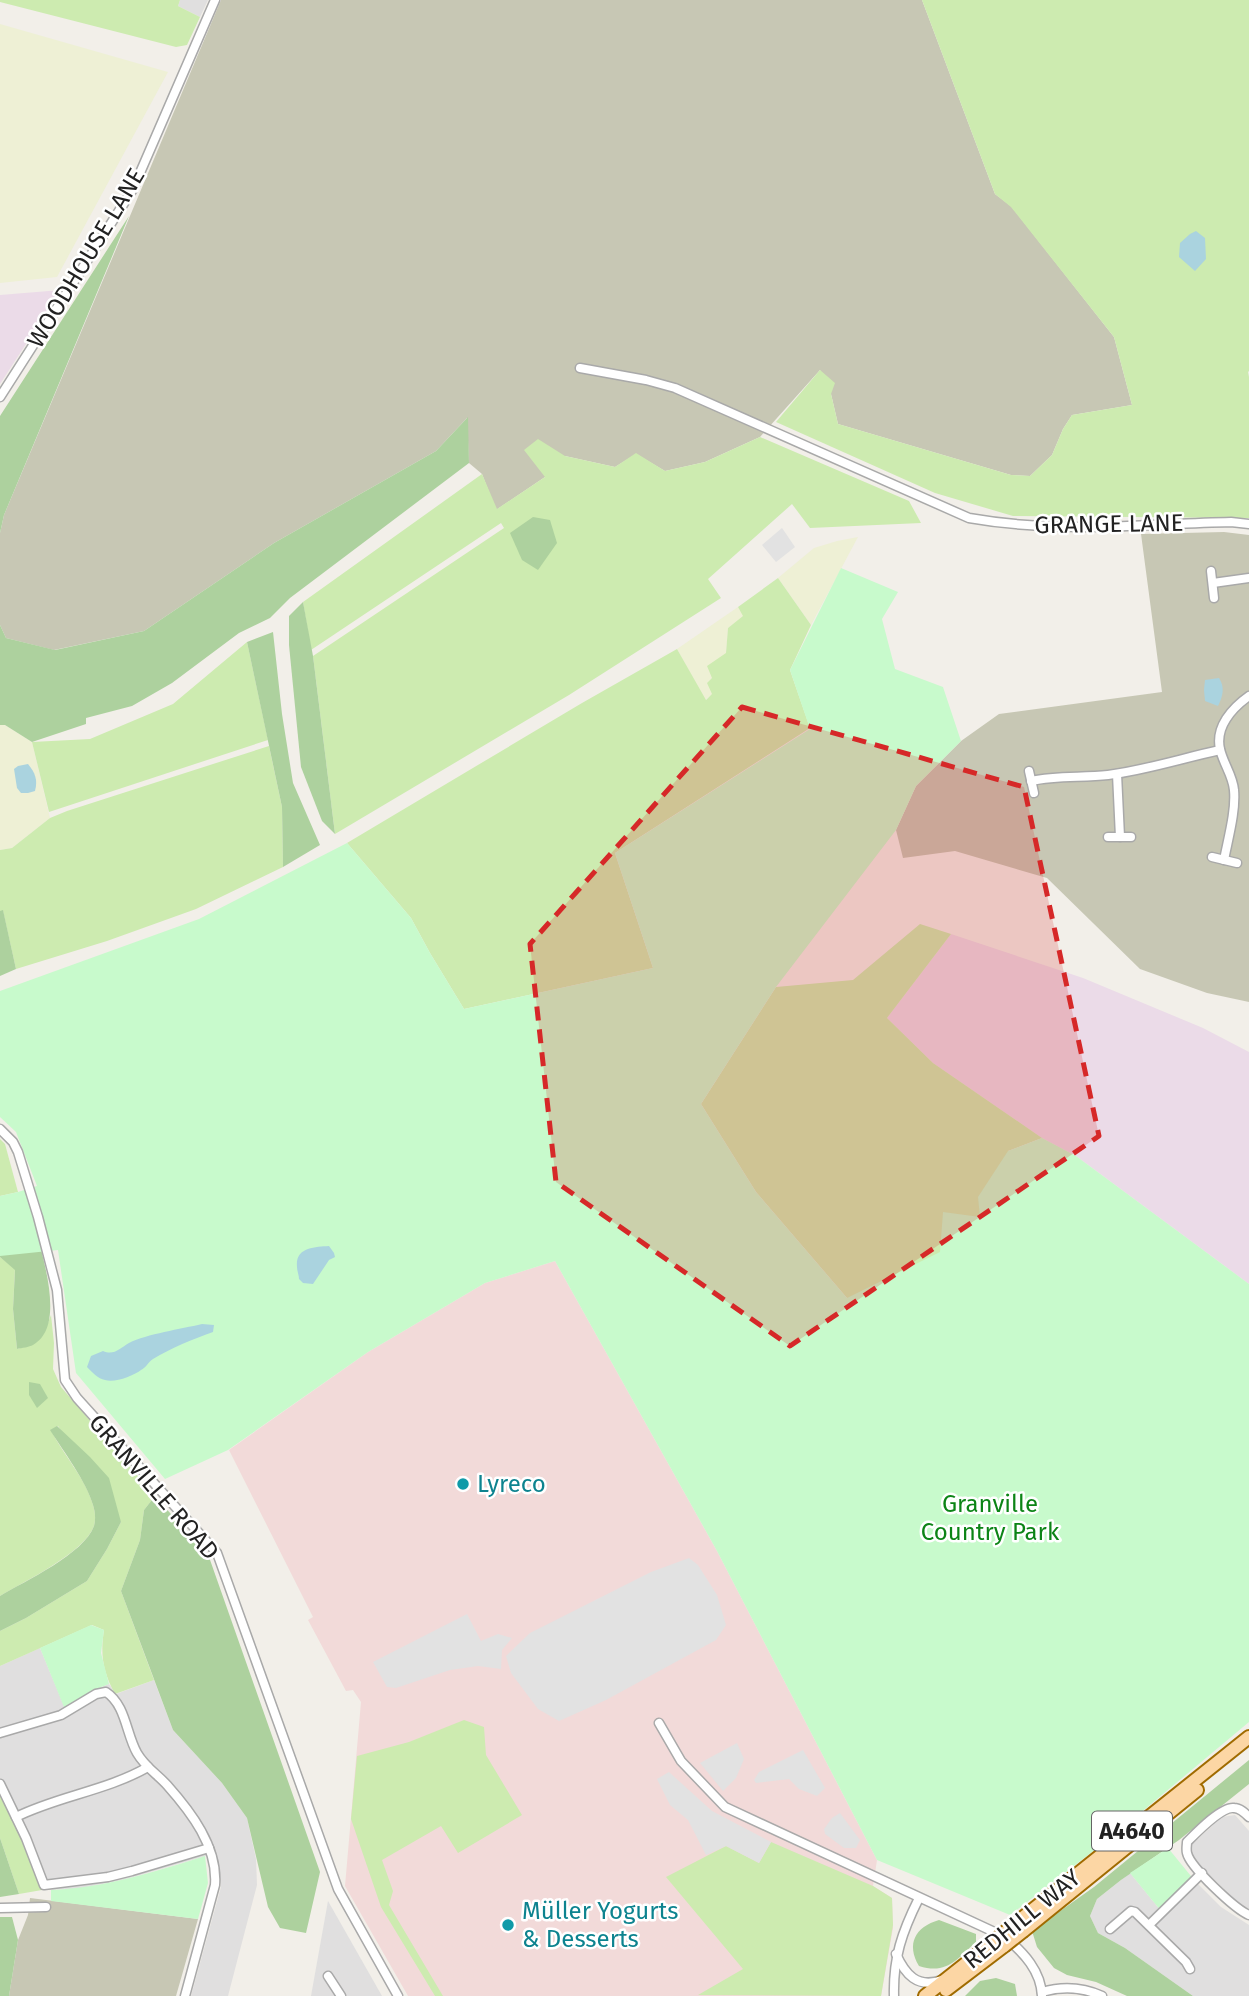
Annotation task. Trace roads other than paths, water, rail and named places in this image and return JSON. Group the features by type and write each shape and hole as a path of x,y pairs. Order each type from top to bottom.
{"main road":[{"name":"REDHILL WAY","path":"940,1995 1249,1737"},
{"name":"REDHILL WAY","path":"1018,1928 1249,1748"},
{"name":"REDHILL WAY","path":"925,1996 1001,1942"}],"street":[{"name":"WOODHOUSE LANE","path":"0,397 133,188 215,0"},
{"name":"GRANGE LANE","path":"580,368 675,388 969,518 1003,524 1082,528 1209,522 1249,524"},
{"path":"1211,571 1214,598"},
{"path":"1213,583 1249,578"},
{"path":"1224,860 1234,790 1220,750 1219,737 1224,721 1249,696"},
{"path":"1031,781 1049,777 1117,774 1220,750"},
{"path":"1029,771 1034,793"},
{"path":"1117,774 1120,837"},
{"path":"1108,837 1131,836"},
{"path":"1212,857 1237,863"},
{"name":"GRANVILLE ROAD","path":"0,1129 13,1142 18,1152 57,1290 65,1380 77,1398 216,1553 338,1889 398,1996"},
{"path":"0,1733 61,1715 96,1694 106,1692 119,1705 136,1751 194,1819 209,1848 216,1874 185,1996"},
{"path":"659,1723 681,1761 725,1807 1005,1937 1021,1950 1031,1964 1037,1974 1042,1994 1055,1988 1086,1989 1102,1996"},
{"path":"16,1817 36,1807 129,1778 148,1767"},
{"path":"0,1784 40,1869 44,1885 132,1871 209,1848"},
{"path":"1249,1817 1235,1808 1225,1809 1187,1842 1186,1853 1225,1898 1249,1915"},
{"path":"1149,1925 1202,1873"},
{"path":"894,1996 896,1954 905,1925 919,1898"},
{"path":"0,1908 46,1908"},
{"path":"1110,1929 1131,1911 1135,1912 1190,1969"},
{"path":"896,1954 906,1973 916,1980 931,1983 951,1976"},
{"path":"328,1976 341,1996"}],"water":[{"path":"1196,231 1205,238 1206,259 1195,271 1179,257 1180,243"},
{"path":"1219,678 1223,692 1218,706 1205,701 1204,690 1205,680"},
{"path":"28,764 35,776 35,791 21,793 17,788 14,769"},
{"path":"329,1246 335,1257 329,1260 313,1284 303,1283 299,1279 297,1268 299,1255 307,1249"},
{"path":"202,1324 214,1325 213,1332 167,1351 129,1377 114,1381 105,1380 87,1367 91,1356 103,1351 114,1352 145,1337"}],"place":[{"name":"Lyreco","path":"463,1484"},
{"name":"Müller Yogurts & Desserts","path":"508,1925"}],"park label":[{"name":"Granville Country Park","path":"990,1518"}]}
